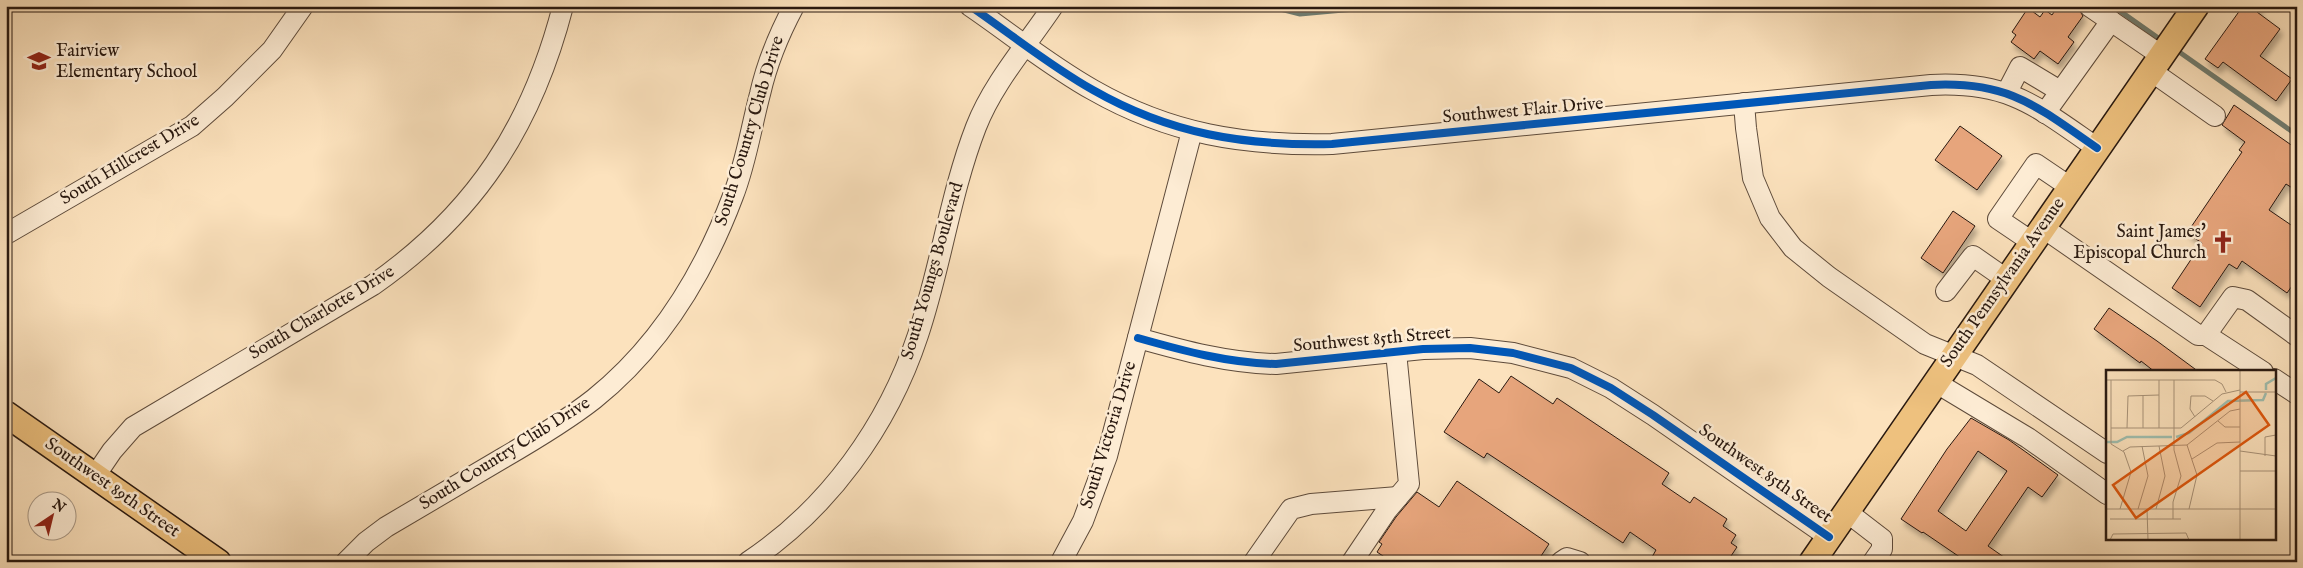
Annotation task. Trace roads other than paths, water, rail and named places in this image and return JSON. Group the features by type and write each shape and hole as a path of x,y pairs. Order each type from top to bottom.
{"main road":[{"name":"South Pennsylvania Avenue","path":"1812,562 2196,6"},
{"name":"Southwest 89th Street","path":"6,414 209,559"}],"street":[{"name":"South Hillcrest Drive","path":"6,234 198,122 272,50 303,6"},
{"name":"South Charlotte Drive","path":"95,476 112,451 133,427 373,284 397,268 453,218 497,163 520,123 540,80 563,6"},
{"name":"South Country Club Drive","path":"346,562 366,542 386,527 528,443 595,398 638,357 659,331 690,288 724,220 746,157 769,61 782,27 794,6"},
{"name":"Southwest Flair Drive","path":"970,6 1070,76 1115,102 1154,119 1192,131 1264,144 1332,144 1948,84 1977,85 2006,92 2024,99 2097,148"},
{"name":"South Youngs Boulevard","path":"748,562 798,522 824,496 878,424 918,335 976,127 997,87 1053,6"},
{"path":"2089,6 2111,21 2215,116"},
{"path":"2045,113 2111,21"},
{"path":"2006,92 2020,67 2060,91"},
{"path":"1744,103 1753,178 1765,210 1781,234 1806,260 1926,344 1977,365 2106,452"},
{"name":"South Victoria Drive","path":"1061,562 1083,521 1096,490 1192,131"},
{"path":"2070,187 2036,164 1998,218 2037,235 2198,335 2206,335 2260,370"},
{"path":"1946,291 1973,256 2006,279"},
{"path":"2206,335 2233,298 2247,300 2297,336"},
{"name":"Southwest 85th Street","path":"1138,338 1191,353 1255,363 1276,364 1423,349 1485,349 1513,353 1571,368 1611,388 1639,406 1829,537"},
{"path":"1359,559 1398,497 1409,484 1396,352"},
{"path":"2276,380 2297,394"},
{"path":"1935,382 2028,438 2106,493"},
{"path":"1254,562 1291,509 1311,504 1398,497"},
{"path":"1847,512 1882,539 1882,549 1873,562"},
{"path":"1561,562 1567,558 1580,562"}],"waterway":[{"path":"1268,6 1300,14 1387,6"},
{"path":"2113,6 2164,42"},
{"path":"2175,49 2297,135"}],"place":[{"name":"Fairview Elementary School","path":"39,61"},
{"name":"Saint James' Episcopal Church","path":"2223,242"}]}
